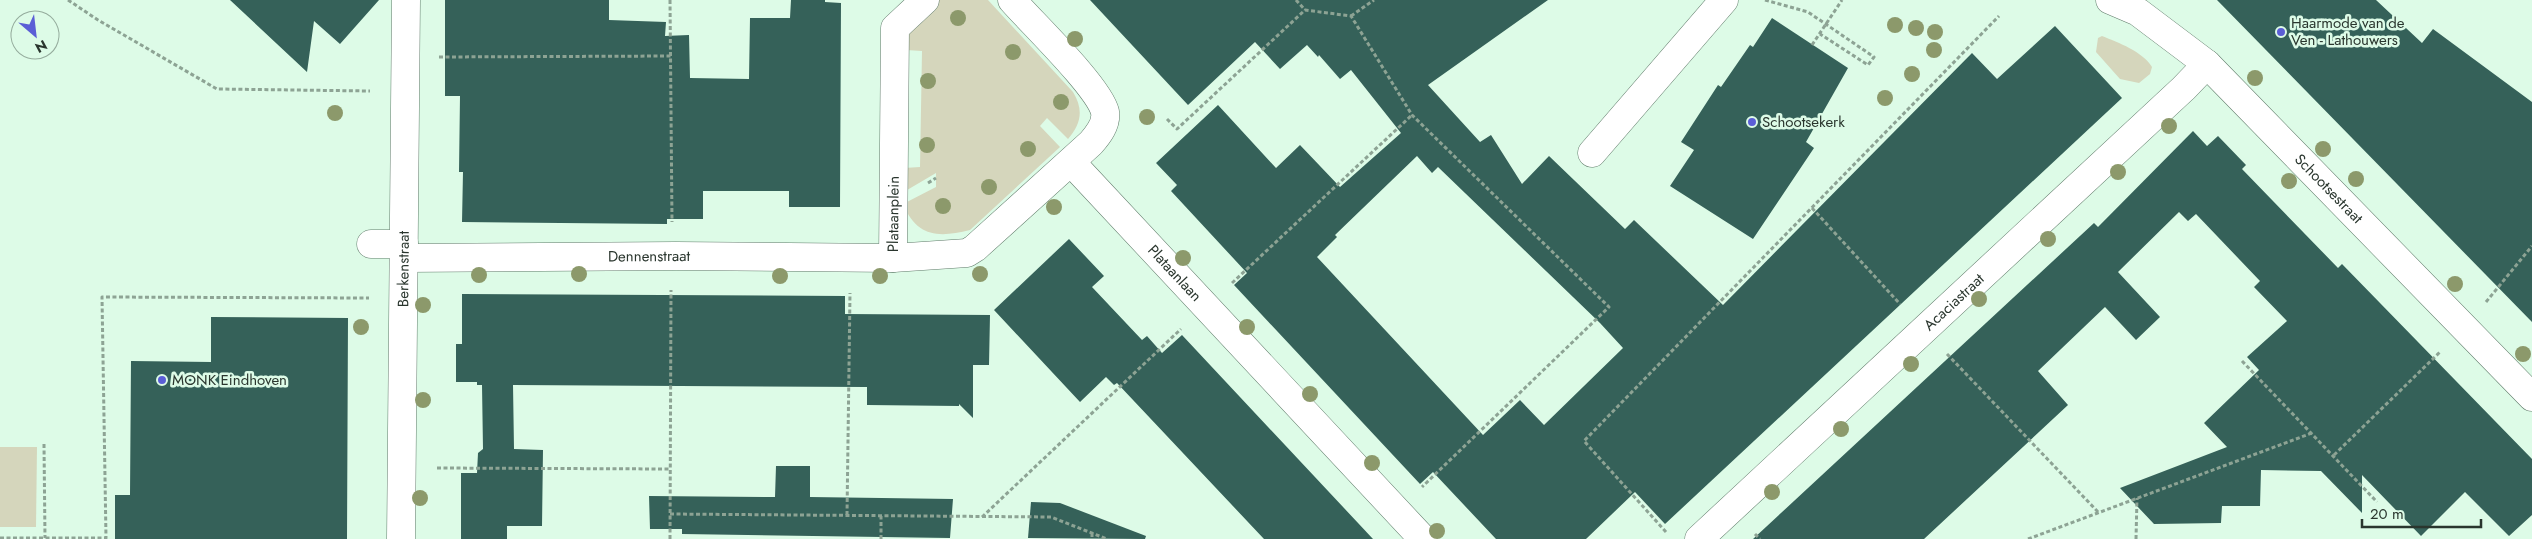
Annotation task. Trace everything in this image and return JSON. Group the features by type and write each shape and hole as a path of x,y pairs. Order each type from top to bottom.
{"street":[{"name":"Berkenstraat","path":"401,539 406,0"},
{"name":"Plataanplein","path":"925,0 895,28 893,258 955,255 975,248 1071,162"},
{"path":"1012,0 1097,94 1105,113 1104,123 1098,135 1071,162"},
{"path":"1592,153 1724,0"},
{"name":"Schootsestraat","path":"2110,0 2138,12 2207,64 2532,397"},
{"name":"Acaciastraat","path":"1698,539 2184,88 2207,64"},
{"name":"Plataanlaan","path":"1071,162 1423,539"},
{"name":"Dennenstraat","path":"371,244 404,251 893,258"}],"path":[{"path":"68,0 98,20 217,89 378,91"},
{"path":"670,0 672,221"},
{"path":"1296,0 1305,10 1351,16 1374,0"},
{"path":"1765,0 1808,12 1874,57 1868,65 1820,34"},
{"path":"1812,44 1842,0"},
{"path":"1167,119 1177,129 1305,10"},
{"path":"1351,16 1412,115 1609,307 1422,487"},
{"path":"1666,532 1584,441 2000,16"},
{"path":"438,57 671,56"},
{"path":"1227,288 1412,115"},
{"path":"1812,208 1902,306"},
{"path":"2485,304 2532,246"},
{"path":"670,539 671,287"},
{"path":"847,515 850,288"},
{"path":"0,538 106,538 102,297 374,298"},
{"path":"982,517 1180,331"},
{"path":"2334,456 2444,348"},
{"path":"1950,356 2099,513"},
{"path":"2242,360 2377,502"},
{"path":"2028,539 2312,433"},
{"path":"44,444 45,538"},
{"path":"437,468 671,469"},
{"path":"2136,539 2137,498"},
{"path":"670,514 1051,517 1107,539"},
{"path":"880,516 880,539"},
{"path":"1092,533 1092,539"}],"green space":[{"path":"939,0 988,0 1073,92 1080,111 1076,128 1068,139 1047,118 1040,126 1060,147 970,230 948,234 938,234 922,229 915,223 903,204 936,187 936,173 902,193 904,168 920,167 922,51 906,50 907,42 916,22"},
{"path":"2102,36 2130,48 2142,56 2152,67 2150,74 2139,83 2120,79 2096,52 2098,38"},
{"path":"0,447 37,447 36,527 0,527"}],"building":[{"path":"230,0 379,0 340,44 314,21 307,72"},
{"path":"445,0 609,0 609,20 666,22 665,36 689,35 690,78 749,79 750,18 790,18 791,0 825,0 825,2 841,3 840,207 789,207 789,191 703,191 703,219 667,219 667,224 462,222 463,172 459,172 460,96 445,96"},
{"path":"1090,0 1548,0 1428,85 1480,142 1491,135 1522,184 1549,156 1625,229 1634,220 1723,305 1972,53 1997,79 2055,26 2122,98 1665,524 1635,492 1586,539 1496,539 1433,472 1420,484 1234,285 1247,273 1171,191 1177,185 1156,163 1218,105 1276,168 1300,145 1340,187 1401,133 1351,70 1340,79 1319,55 1318,57 1307,45 1280,69 1255,42 1188,105","holes":["1417,156 1432,173 1438,167 1600,323 1623,348 1544,425 1520,400 1483,435 1317,257 1337,237 1335,235"]},
{"path":"2217,0 2376,0 2422,43 2433,29 2532,102 2532,322"},
{"name":"Schootsekerk","path":"1772,18 1848,68 1806,142 1814,148 1753,239 1670,186 1694,150 1681,142 1718,85 1721,87 1750,45 1753,47"},
{"path":"2193,131 2207,146 2218,136 2246,165 2242,169 2338,268 2342,264 2532,459 2532,515 2509,536 2465,492 2421,536 2362,475 2362,513 2321,471 2261,470 2260,506 2222,506 2221,523 2154,524 2120,488 2227,447 2204,423 2259,370 2247,357 2287,321 2254,287 2260,281 2196,214 2188,221 2179,212 2118,272 2160,317 2136,340 2105,307 2038,371 2068,405 1924,539 1753,539 2094,223 2098,227"},
{"path":"1069,239 1104,276 1092,287 1142,340 1147,336 1162,353 1182,335 1373,539 1264,539 1117,383 1114,385 1106,377 1080,402 994,310"},
{"path":"462,294 845,296 845,314 990,315 989,365 973,365 973,418 959,404 959,406 867,405 867,387 513,385 514,449 543,450 542,526 507,526 507,539 461,539 461,473 477,473 478,453 483,449 482,385 477,385 477,382 456,382 456,344 462,344"},
{"path":"211,317 348,318 347,539 115,539 115,495 130,495 131,361 211,362"},
{"path":"776,466 810,466 810,497 953,499 950,538 682,534 682,529 650,529 649,496 775,497"},
{"path":"1031,502 1060,503 1146,536 1145,539 1028,538"}],"place":[{"name":"Haarmode van de Ven - Lathouwers","path":"2281,32"},
{"name":"Schootsekerk","path":"1752,122"},
{"name":"MONK Eindhoven","path":"162,380"}]}
